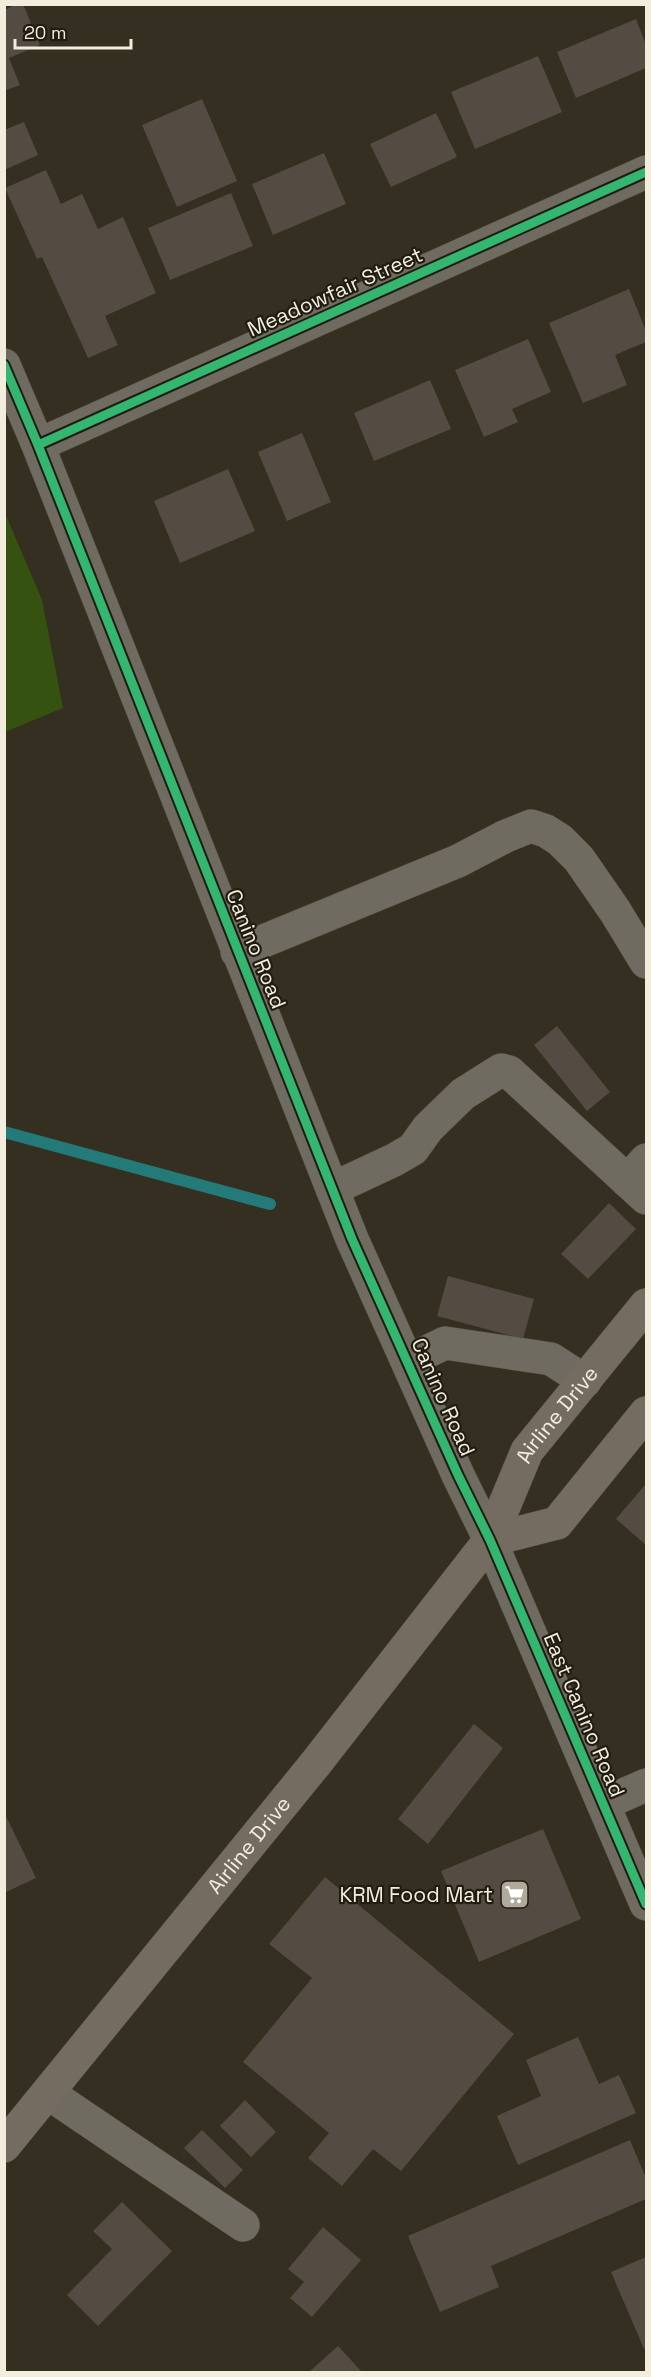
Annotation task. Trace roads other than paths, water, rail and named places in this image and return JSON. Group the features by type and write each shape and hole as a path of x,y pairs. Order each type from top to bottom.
{"main road":[{"name":"Airline Drive","path":"4,2146 316,1763 490,1540 527,1451 646,1305"},
{"path":"490,1540 556,1523 646,1413"}],"street":[{"name":"Meadowfair Street","path":"38,445 646,172"},
{"name":"Canino Road","path":"4,364 352,1239 458,1475 490,1540"},
{"path":"237,952 458,861 485,846 531,826 546,831 560,840 579,859 615,911 646,962"},
{"path":"332,1189 413,1149 428,1128 463,1094 501,1070 509,1071 640,1180"},
{"path":"408,1361 445,1343 551,1359 585,1381"},
{"name":"East Canino Road","path":"490,1540 646,1904"},
{"path":"603,1804 646,1785"},
{"path":"48,2093 243,2225"}],"waterway":[{"path":"4,1132 270,1204"}],"place":[{"name":"KRM Food Mart","path":"514,1895"}]}
